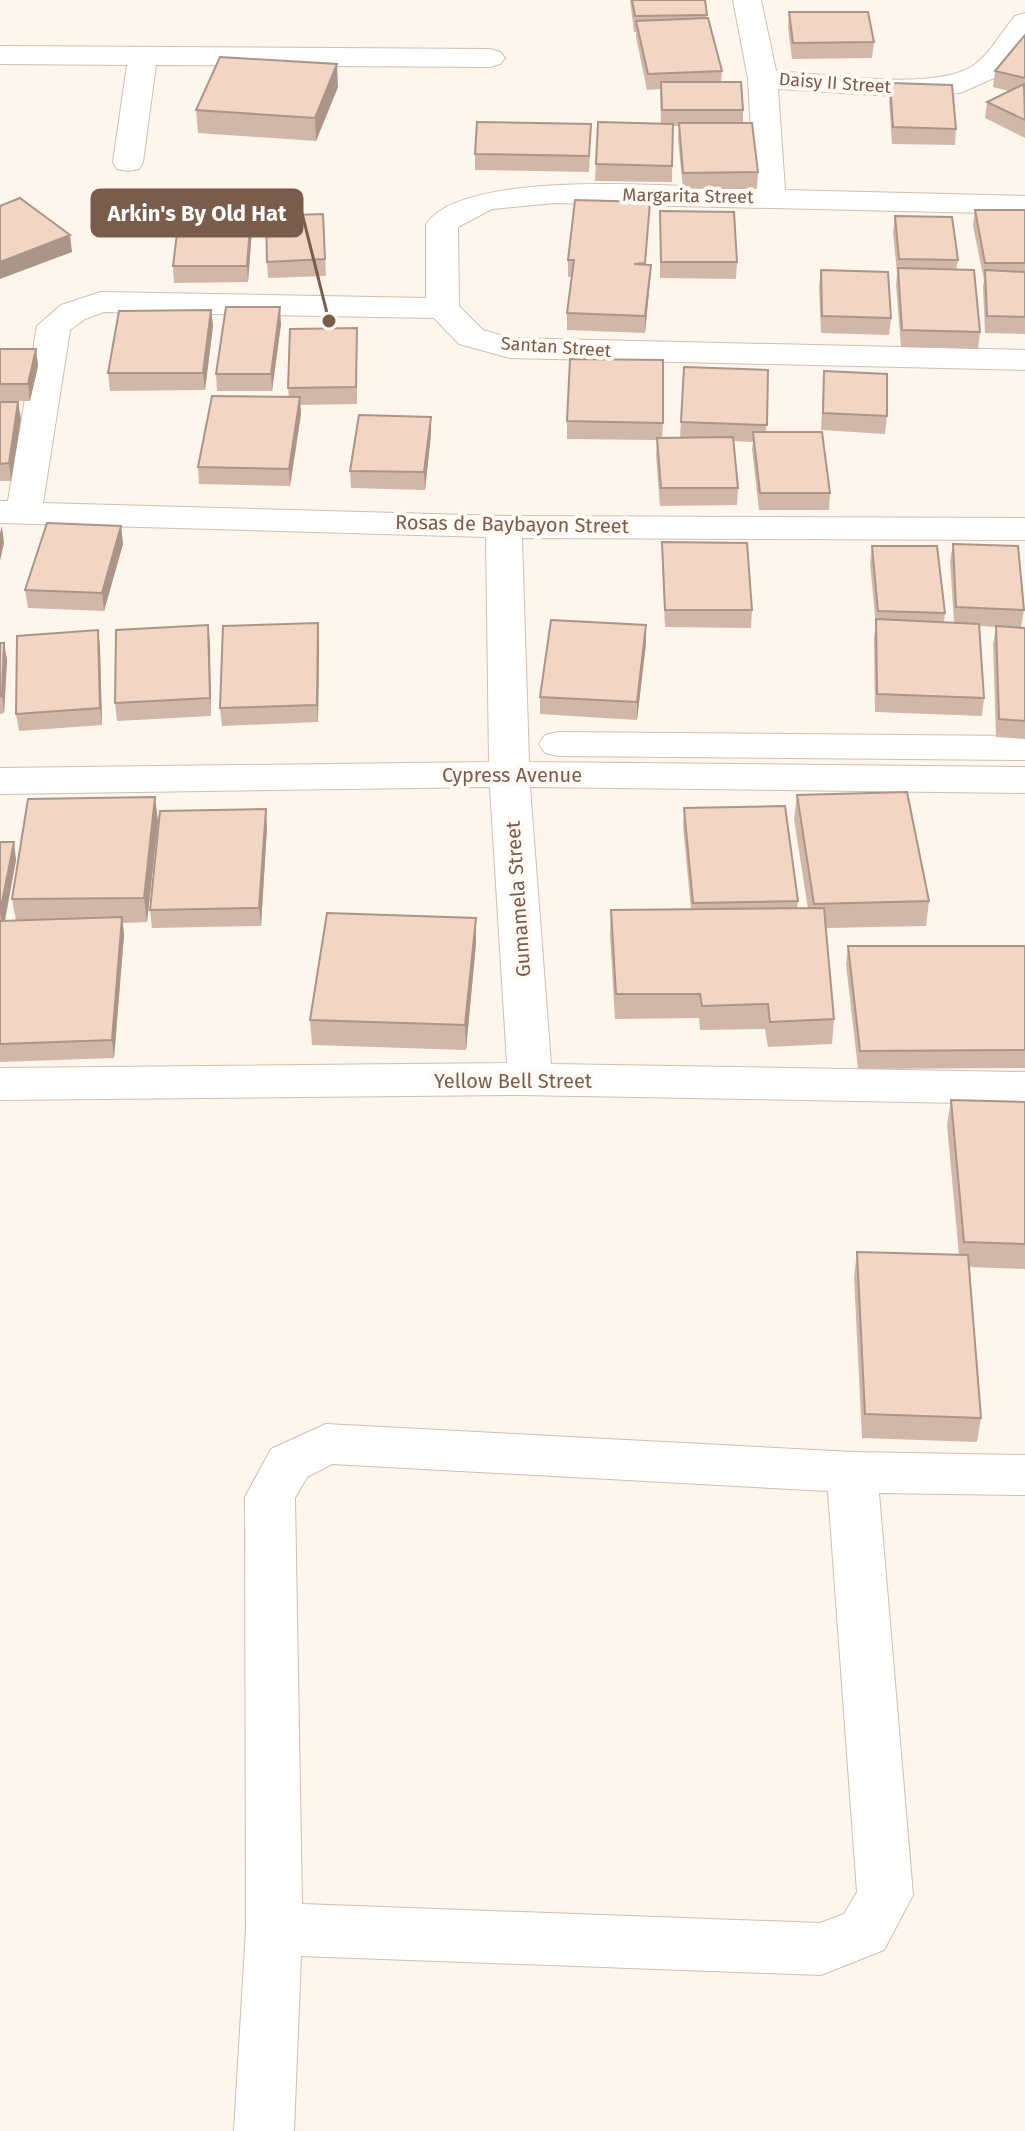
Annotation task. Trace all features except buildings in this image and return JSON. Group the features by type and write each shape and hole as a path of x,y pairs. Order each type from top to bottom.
{"street":[{"path":"747,0 763,79 770,197"},
{"name":"Daisy II Street","path":"763,79 911,88 950,87 984,72 1025,22"},
{"path":"0,55 490,58"},
{"path":"128,162 143,56"},
{"name":"Margarita Street","path":"443,308 442,224 461,208 500,197 555,194 770,197 1025,205"},
{"path":"12,512 54,326 73,312 101,302 443,308"},
{"name":"Santan Street","path":"443,308 471,337 510,348 1025,360"},
{"name":"Rosas de Baybayon Street","path":"12,512 504,527 1025,529"},
{"name":"Gumamela Street","path":"504,527 509,759 530,1080"},
{"name":"Cypress Avenue","path":"0,781 509,759 1025,748"},
{"name":"Cypress Avenue","path":"0,750 509,759 1025,780"},
{"name":"Yellow Bell Street","path":"0,1084 530,1080 1025,1088"},
{"path":"264,2131 274,1929 270,1497 289,1463 326,1444 852,1472 1025,1475"},
{"path":"274,1929 821,1949 864,1932 885,1895 852,1472"}],"place":[{"name":"Arkin's By Old Hat","path":"329,321"}]}
